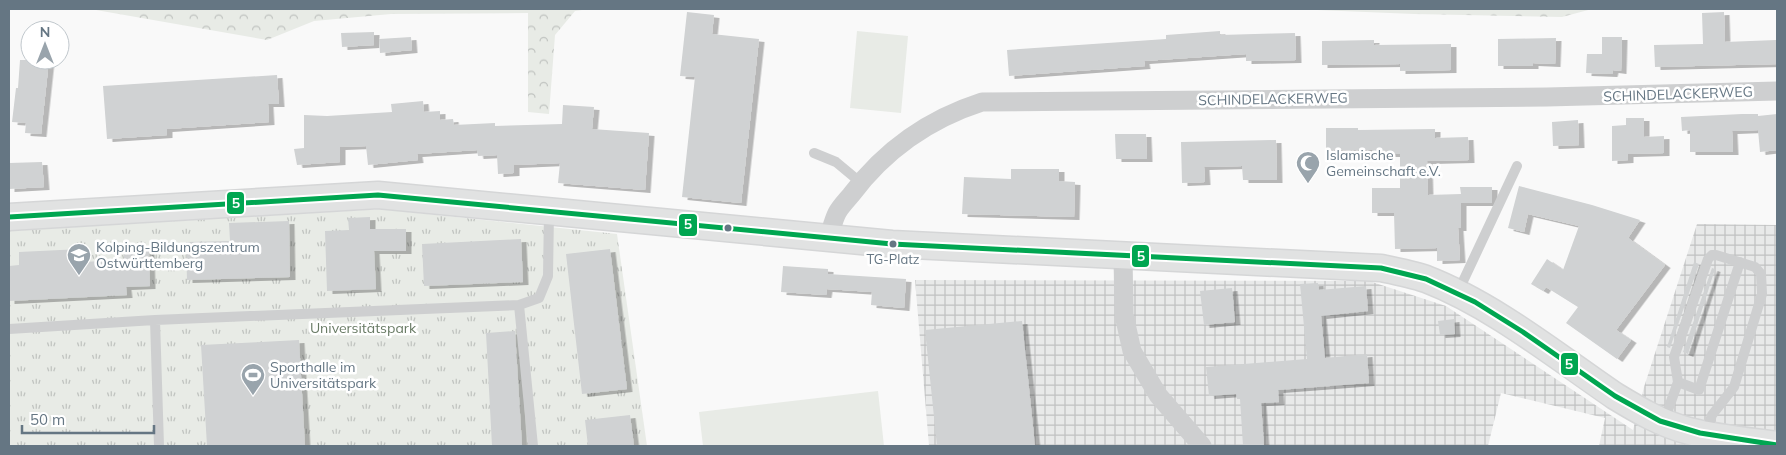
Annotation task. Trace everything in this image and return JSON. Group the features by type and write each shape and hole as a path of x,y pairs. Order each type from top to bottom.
{"street":[{"name":"SCHINDELACKERWEG","path":"828,239 837,213 860,182 896,147 931,123 959,109 982,102 1557,97 1777,91"},
{"path":"9,217 378,195 828,239 912,245 1381,268 1424,278 1455,298 1497,315 1621,400 1664,422 1705,434 1777,446"},
{"path":"1123,255 1124,315 1132,351 1158,395 1196,443"}],"lane":[{"path":"814,153 836,162 860,182"},
{"path":"1455,298 1517,166"},
{"path":"9,329 154,320 519,305 539,298 548,276 549,211"},
{"path":"1664,422 1678,382 1674,358 1708,259 1716,254 1755,266 1761,274 1762,294 1734,387 1712,415 1705,434"},
{"path":"1678,382 1699,390 1740,262"},
{"path":"519,305 533,446"},
{"path":"154,320 159,446"}],"shaded area":[{"path":"1697,224 1777,225 1777,446 1599,446 1605,418 1501,393 1488,446 929,446 915,280 1369,281 1446,306 1633,430 1644,387"}],"green space":[{"path":"96,9 589,9 575,11 555,35 549,114 528,112 528,13 391,14 314,21 267,40"},
{"path":"1293,9 1592,9 1562,17"},
{"path":"857,31 908,36 901,113 850,108"},
{"name":"Universitätspark","path":"380,209 617,234 647,446 9,446 9,231"},
{"path":"878,391 884,446 703,446 699,412"}],"building":[{"path":"687,12 714,15 712,34 759,39 741,203 682,197 695,77 680,76"},
{"path":"1724,12 1725,42 1776,40 1777,64 1655,67 1654,45 1703,44 1702,13"},
{"path":"1220,31 1220,35 1295,33 1296,60 1246,61 1246,54 1144,61 1145,66 1009,76 1007,50 1166,39 1166,35"},
{"path":"374,32 374,45 342,47 341,33"},
{"path":"411,37 412,50 380,53 379,39"},
{"path":"1602,37 1622,37 1621,71 1613,70 1612,74 1586,73 1587,54 1602,54"},
{"path":"1556,38 1555,64 1533,63 1533,66 1498,66 1498,39"},
{"path":"1374,40 1374,45 1451,44 1451,70 1400,71 1400,64 1322,65 1322,41"},
{"path":"20,60 20,70 48,70 41,134 25,133 26,123 12,122 16,88 18,88"},
{"path":"277,75 279,104 268,104 269,122 167,129 167,135 107,139 103,86"},
{"path":"423,101 424,112 440,111 440,120 453,119 454,125 495,123 495,126 562,124 563,105 594,107 592,129 649,133 645,190 558,183 560,163 514,165 514,173 498,174 497,155 478,156 477,150 417,154 418,160 368,165 366,146 340,147 340,162 297,165 294,149 304,148 304,115 327,116 392,112 391,104"},
{"path":"1758,114 1758,116 1777,114 1777,150 1760,152 1758,130 1732,131 1733,152 1690,152 1690,130 1682,131 1681,117"},
{"path":"1626,118 1644,118 1644,137 1664,136 1664,153 1628,154 1628,160 1612,161 1612,126 1626,125"},
{"path":"1578,120 1579,145 1553,146 1552,122"},
{"path":"1326,128 1358,128 1358,130 1435,129 1435,138 1468,137 1469,160 1427,161 1428,195 1461,194 1460,187 1492,187 1492,203 1461,203 1461,228 1458,228 1460,260 1437,261 1437,248 1395,249 1394,213 1372,213 1372,188 1400,188 1400,154 1372,154 1372,150 1326,150"},
{"path":"1115,134 1146,134 1147,159 1116,159"},
{"path":"1276,140 1277,180 1243,180 1242,166 1204,167 1205,182 1182,183 1181,142"},
{"path":"42,162 44,187 9,189 9,163"},
{"path":"1011,169 1059,169 1059,181 1075,182 1074,217 962,214 964,177 1011,179"},
{"path":"1519,186 1640,220 1628,238 1665,265 1616,330 1631,340 1617,359 1566,323 1578,307 1546,287 1543,291 1531,284 1547,259 1563,270 1579,226 1528,214 1524,232 1508,228"},
{"path":"370,217 370,229 406,229 406,251 374,251 376,289 327,291 325,231 349,230 348,218"},
{"path":"289,221 290,277 187,280 186,242 230,241 229,223"},
{"path":"521,239 523,282 424,286 422,244"},
{"name":"Kolping-Bildungszentrum Ostwürttemberg","path":"81,249 82,262 124,260 124,251 149,250 150,286 126,287 127,295 9,301 9,266 19,265 19,252"},
{"path":"610,249 627,389 582,394 566,254"},
{"path":"1694,262 1699,264 1670,348 1667,347"},
{"path":"783,266 828,269 828,274 906,279 904,308 871,305 872,292 827,289 826,295 781,292"},
{"path":"1712,268 1715,269 1688,354 1683,352"},
{"path":"1318,283 1319,290 1366,286 1368,311 1321,316 1325,358 1367,354 1369,383 1278,390 1279,402 1261,403 1264,446 1243,446 1240,399 1237,399 1236,394 1209,396 1206,367 1307,359 1300,284"},
{"path":"1232,288 1235,322 1204,325 1200,291"},
{"path":"1454,319 1455,334 1440,335 1438,321"},
{"path":"1022,321 1035,446 937,446 925,330"},
{"path":"515,331 522,446 492,446 486,333"},
{"name":"Sporthalle im Universitätspark","path":"299,340 305,446 207,446 201,345"},
{"path":"630,415 634,446 588,446 585,420"}],"transit line":[{"name":"5","path":"9,217 378,195 892,244 1381,268 1426,279 1475,302 1523,332 1615,396 1660,421 1700,433 1777,445"}],"place":[{"name":"Islamische Gemeinschaft e.V.","path":"1308,184"},
{"name":"TG-Platz","path":"893,244"},
{"name":"Kolping-Bildungszentrum Ostwürttemberg","path":"79,276"},
{"name":"Sporthalle im Universitätspark","path":"253,396"}]}
